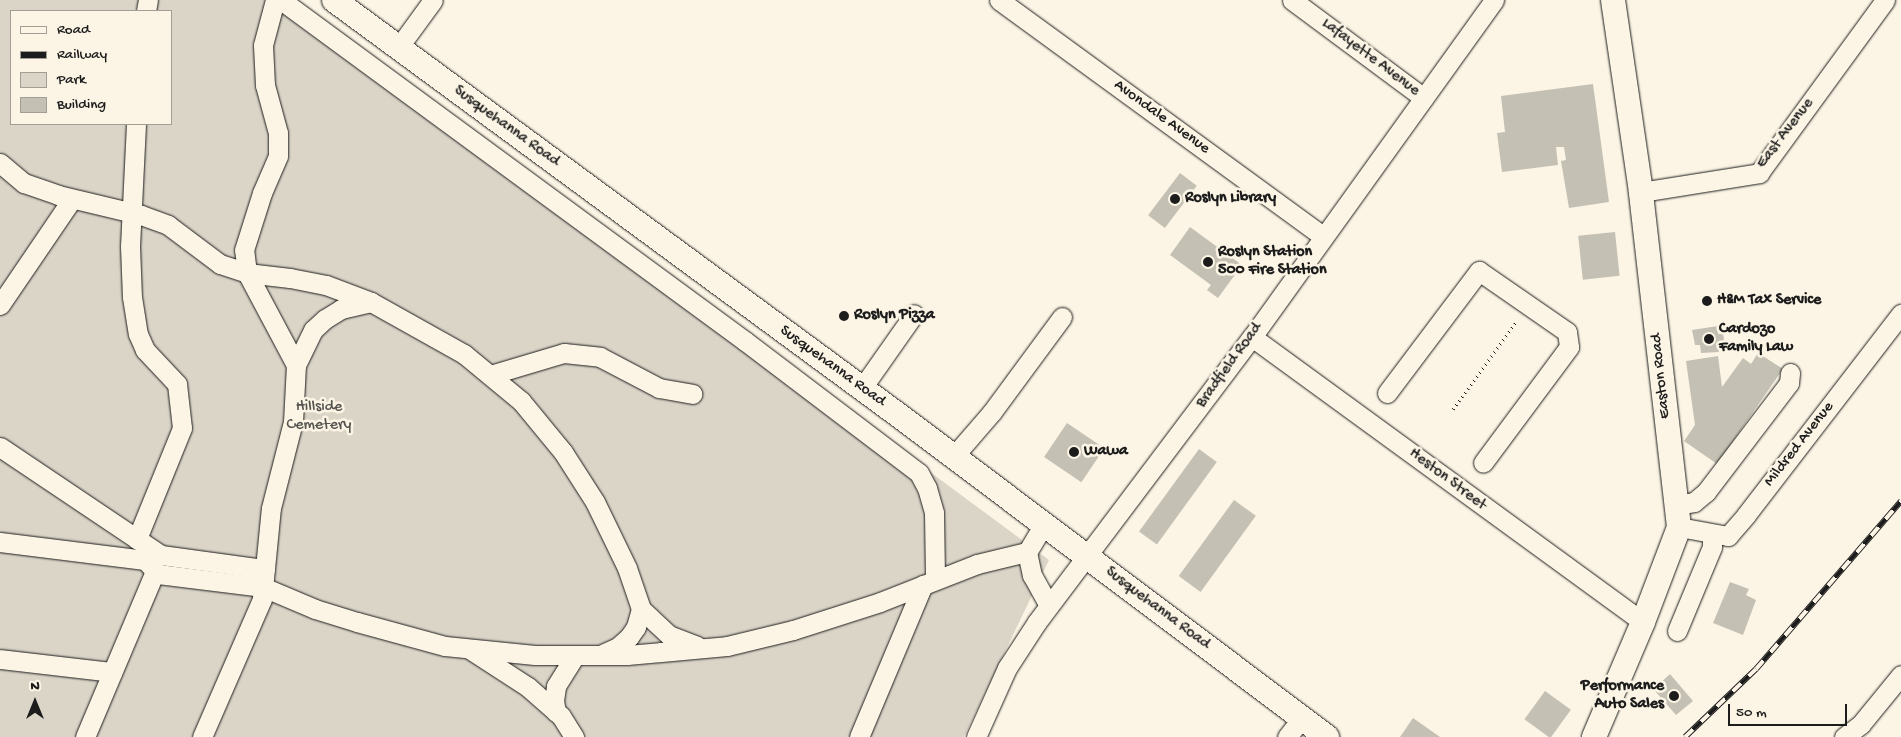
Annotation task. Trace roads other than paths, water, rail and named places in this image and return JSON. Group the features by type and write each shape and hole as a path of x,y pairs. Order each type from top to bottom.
{"main road":[{"name":"Susquehanna Road","path":"334,0 954,456 1327,737"},
{"name":"Easton Road","path":"1594,737 1643,622 1678,516 1641,192 1613,0"}],"street":[{"path":"275,0 263,45 265,85 278,133 278,156 262,193 244,250 247,274 296,365"},
{"path":"281,0 745,341 919,473 927,488 934,513 929,583 859,737"},
{"path":"398,48 433,0"},
{"name":"Avondale Avenue","path":"1000,0 1323,236"},
{"name":"Lafayette Avenue","path":"1292,0 1424,98"},
{"name":"Bradfield Road","path":"976,737 1007,668 1049,606 1252,337 1494,0"},
{"name":"East Avenue","path":"1641,192 1759,172 1885,0"},
{"path":"136,125 130,246 132,297 138,334 145,350 177,384 182,428 137,539"},
{"path":"0,163 24,182 72,199 132,213 168,226 220,264 247,274 326,284 371,302 464,354 521,401 568,460 595,502 607,526 627,568 641,609 669,635 689,644 707,647"},
{"path":"0,304 72,199"},
{"path":"1387,393 1479,271 1567,332 1569,348 1483,463"},
{"path":"202,737 262,599 271,508 293,422 296,365 313,330 325,319 341,309 371,302"},
{"path":"862,388 914,314"},
{"name":"Mildred Avenue","path":"1678,516 1712,535 1728,536 1901,314"},
{"path":"954,456 992,412 1062,317"},
{"name":"Heston Street","path":"1252,337 1643,622"},
{"path":"490,375 564,353 600,357 660,388 692,394"},
{"path":"1678,516 1706,492 1789,383 1790,373"},
{"path":"4,452 137,539 154,562 158,574 264,578 314,609 357,622 446,646 535,655 627,655 727,646 793,630 978,564 1027,552"},
{"path":"1044,524 1027,552 1032,575 1049,606"},
{"path":"1677,631 1712,547 1712,535"},
{"path":"0,542 154,562"},
{"path":"84,737 112,672 154,562"},
{"path":"599,655 618,647 629,637 636,627 641,609"},
{"path":"468,648 528,687 556,712 574,737"},
{"path":"556,712 554,701 556,686 575,655"},
{"path":"0,659 112,672"},
{"path":"1844,737 1861,724 1901,675"},
{"path":"1287,737 1302,718"}],"railway":[{"path":"1685,737 1756,669 1901,501"}],"place":[{"name":"Roslyn Library","path":"1175,199"},
{"name":"Roslyn Station 500 Fire Station","path":"1208,262"},
{"name":"H&M Tax Service","path":"1707,301"},
{"name":"Roslyn Pizza","path":"844,316"},
{"name":"Cardozo Family Law","path":"1709,339"},
{"name":"Wawa","path":"1074,452"},
{"name":"Performance Auto Sales","path":"1674,696"}],"park label":[{"name":"Hillside Cemetery","path":"319,417"}]}
